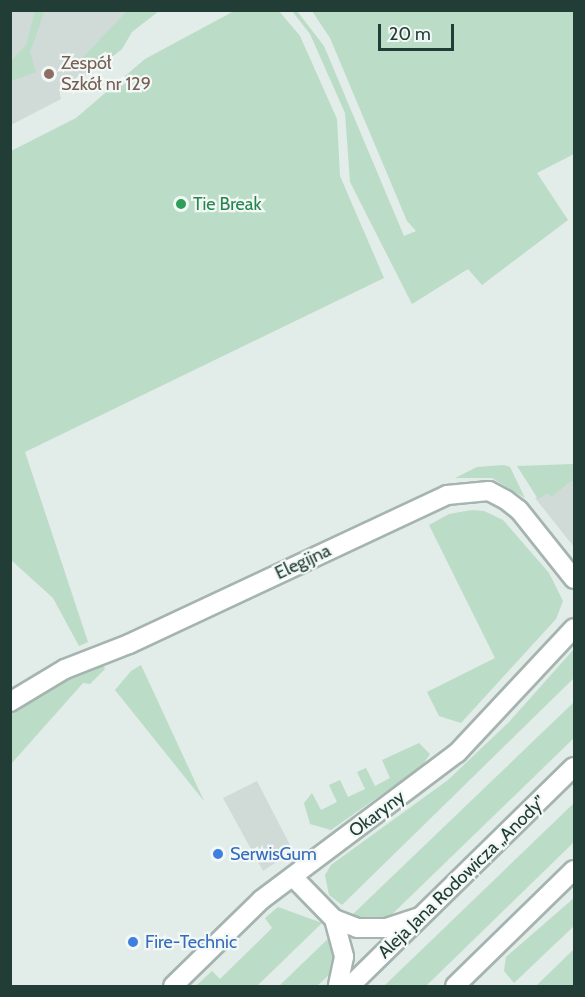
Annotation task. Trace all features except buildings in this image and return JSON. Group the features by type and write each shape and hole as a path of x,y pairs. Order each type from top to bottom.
{"street":[{"name":"Elegijna","path":"10,702 65,669 129,644 447,495 489,491 506,500 519,510 574,579"},
{"name":"Okaryny","path":"173,987 261,900 457,753 573,630"},
{"name":"Aleja Jana Rodowicza „Anody”","path":"350,987 574,767"},
{"path":"455,987 574,870"},
{"path":"293,877 334,919 357,928 386,928 420,917"},
{"path":"334,919 344,957 338,987"}],"shaded area":[{"name":"Zespół Szkół nr 129","path":"11,11 128,11 84,56 94,68 76,85 68,80 59,90 61,99 11,125"},
{"path":"572,481 574,485 574,547 535,498 548,492 552,496"},
{"path":"257,781 291,847 284,857 263,871 223,798"}],"green space":[{"path":"128,10 159,11 132,32 122,49 97,69 83,57"},
{"name":"Tie Break","path":"236,10 279,11 300,36 337,119 340,176 384,278 25,452 88,642 79,646 53,598 11,560 11,151 76,118 145,59"},
{"path":"35,11 44,13 30,52 36,72 11,81 11,61 26,45"},
{"path":"292,11 297,11 324,46 404,236 416,231 407,221 330,38 312,11 574,11 574,154 537,173 568,220 482,285 468,269 412,304 350,182 345,113 310,34"},
{"path":"574,464 574,485 572,481 551,497 548,493 538,499 517,466"},
{"path":"504,465 510,467 525,498 492,478 455,478 477,467"},
{"path":"472,510 484,511 503,520 549,573 563,601 556,619 461,723 439,716 427,692 495,658 429,525 449,514"},
{"path":"574,649 574,678 342,905 329,895 325,875 331,865 448,780 509,722"},
{"path":"103,663 105,669 90,684 83,683 11,764 11,712 51,684"},
{"path":"141,665 204,801 115,690 131,671"},
{"path":"574,702 574,738 385,921 351,916"},
{"path":"419,743 430,754 422,766 331,830 310,824 304,803 312,793 321,810 337,802 329,785 340,780 348,797 365,789 357,772 366,768 375,786 390,778 382,760"},
{"path":"574,803 574,842 426,986 384,986"},
{"path":"574,898 574,926 514,983 504,971 506,957"},
{"path":"278,907 322,923 257,986 196,986 212,971 220,979 272,928 265,918"},
{"path":"333,934 336,948 331,973 317,986 279,986"},
{"path":"574,949 574,986 536,986"}],"place":[{"name":"Zespół Szkół nr 129","path":"49,74"},
{"name":"Tie Break","path":"181,204"},
{"name":"SerwisGum","path":"218,854"},
{"name":"Fire-Technic","path":"133,942"}]}
